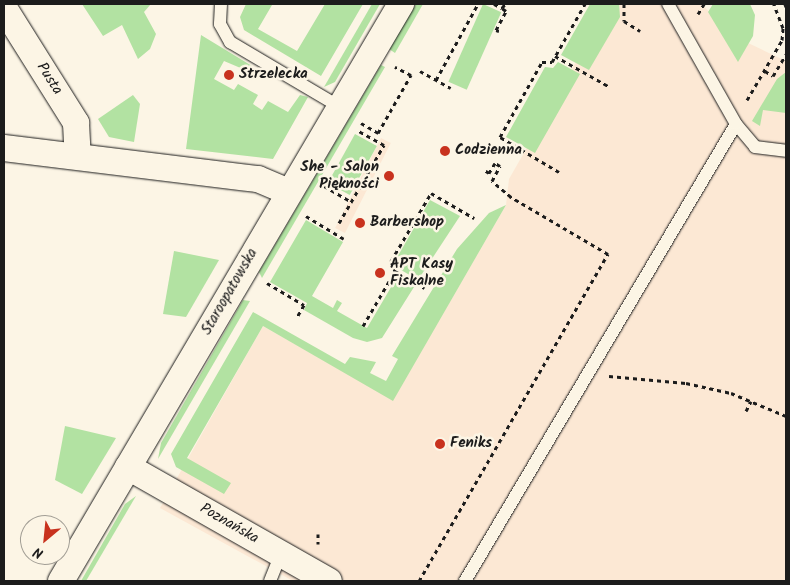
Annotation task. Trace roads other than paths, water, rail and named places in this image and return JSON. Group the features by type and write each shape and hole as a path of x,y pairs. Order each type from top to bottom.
{"street":[{"name":"Staroopatowska","path":"61,581 289,192 349,114 400,4"},
{"name":"Pusta","path":"4,8 76,123 78,156"},
{"path":"4,148 258,180 289,192"},
{"name":"Poznańska","path":"128,467 330,581"}],"lane":[{"path":"221,4 220,24 230,42 349,114"},
{"path":"668,4 735,122 756,147 786,151"},
{"path":"465,581 589,375 735,122"},
{"path":"270,581 281,554"}],"place":[{"name":"Strzelecka","path":"229,75"},
{"name":"Codzienna","path":"445,151"},
{"name":"She - Salon Piękności","path":"389,176"},
{"name":"Barbershop","path":"360,223"},
{"name":"APT Kasy Fiskalne","path":"380,273"},
{"name":"Feniks","path":"440,444"}]}
